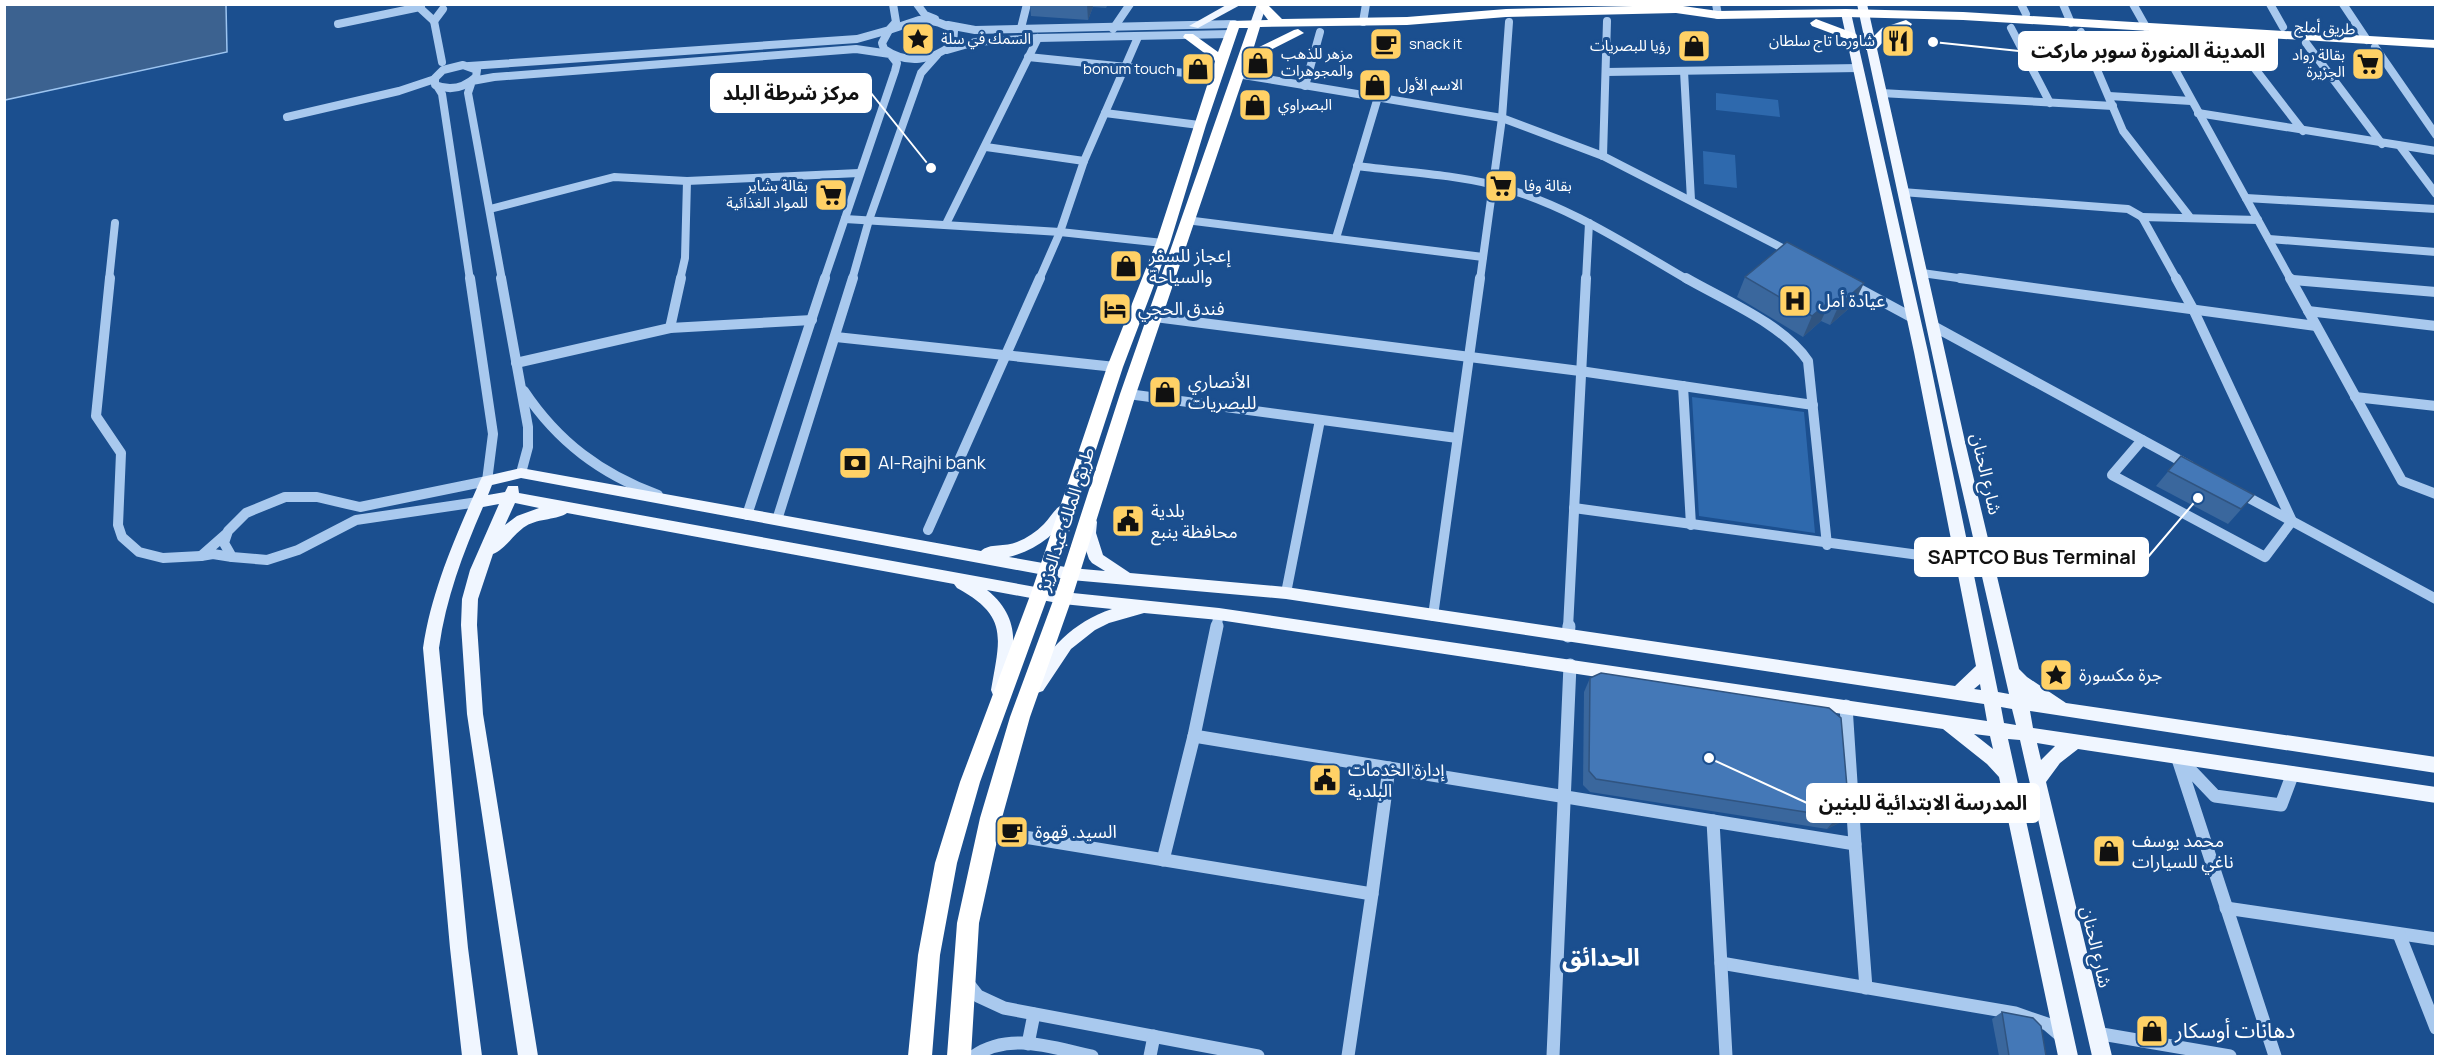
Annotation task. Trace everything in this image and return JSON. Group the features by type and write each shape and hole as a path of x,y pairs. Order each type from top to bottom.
{"highway":[{"path":"1261,5 1280,24"},
{"name":"طريق أملج","path":"1253,29 1280,24 1676,7 1849,24"},
{"path":"1868,11 1902,20"},
{"name":"طريق أملج","path":"1233,29 1320,32 1507,13 1606,21 1849,24 1868,11 1902,20 2011,28 2076,27"},
{"path":"1871,47 1886,31 1902,20"},
{"name":"طريق أملج","path":"1902,20 2371,43 2436,51"},
{"name":"طريق الملك عبدالعزيز","path":"920,1056 929,955 946,863 970,782 1040,593 1115,367 1163,243 1199,125 1233,29"},
{"name":"طريق الملك عبدالعزيز","path":"959,1056 968,923 988,831 1020,717 1063,598 1186,220 1253,29"},
{"path":"1192,31 1218,68"},
{"name":"طريق أملج","path":"2151,31 2306,43 2436,44"},
{"path":"1240,67 1298,33"}],"main road":[{"path":"1192,31 1237,4"},
{"name":"طريق الملك عبدالعزيز","path":"1233,29 1242,4"},
{"name":"طريق الملك عبدالعزيز","path":"1253,29 1261,5"},
{"name":"شارع الحنان","path":"1868,11 1871,47 1902,192 2102,1056"},
{"path":"1849,24 2068,1056"},
{"path":"521,473 478,570 470,599 469,625 475,714 528,1056"},
{"path":"472,1056 459,948 431,648 435,613 444,579 487,481 521,473 1071,574 1286,593 2436,765"},
{"path":"478,502 511,497 1063,598 1219,614 2436,795"},
{"path":"1094,499 1088,533 1097,559 1118,573 1146,580"},
{"path":"951,552 1001,553 1028,545 1042,538 1053,527 1071,500"},
{"path":"478,570 501,538 528,517 556,510 613,515"},
{"path":"940,575 988,597 1003,614 1007,638 995,713"},
{"path":"1020,717 1046,670 1065,642 1106,618 1123,612 1156,608"},
{"path":"1952,694 1961,691 1985,668"},
{"path":"2012,671 2036,692 2068,711"},
{"path":"1944,721 1994,759 2007,774"},
{"path":"2038,782 2043,768 2065,747 2078,741"}],"street":[{"path":"747,515 859,173 895,71 897,63 882,43 896,22 893,4"},
{"path":"917,4 925,15 940,22 975,30 1021,28 1192,31 1233,29"},
{"path":"1021,28 1027,4"},
{"path":"1113,29 1130,4"},
{"path":"1363,22 1366,4"},
{"path":"2021,4 2026,14"},
{"path":"2062,4 2076,27 2123,131 2188,216"},
{"path":"2133,4 2151,31 2269,238 2402,481 2436,494"},
{"path":"2270,4 2283,27"},
{"path":"2343,4 2433,127 2436,135"},
{"path":"338,24 422,8 446,7"},
{"path":"434,21 446,7"},
{"path":"201,556 226,534 233,524 255,508 290,497 324,497 347,506 360,507 487,481 493,435 442,94 437,80 442,62 434,21 422,8"},
{"path":"1433,616 1502,118 1507,13"},
{"path":"442,62 456,66 469,66 857,39 889,30 907,21 940,22"},
{"path":"1603,156 1606,21"},
{"path":"947,50 956,37 948,25"},
{"path":"2011,28 2050,103"},
{"path":"437,80 452,88 494,77 856,49 912,59 937,55 975,42 1038,38 1138,37 1233,29"},
{"path":"1305,86 1320,32"},
{"path":"927,530 1060,232 1084,161 1138,37"},
{"path":"946,224 1038,38"},
{"path":"2232,39 2303,131"},
{"path":"2306,43 2382,144"},
{"path":"777,520 836,338 869,220 921,73 937,55"},
{"path":"1028,57 1125,66 1218,68"},
{"path":"287,117 437,80 456,66"},
{"path":"469,66 478,74 472,81 468,93 528,426 528,447 521,473"},
{"path":"1240,67 1305,86 1502,118 1603,156 1808,261"},
{"path":"1606,72 1859,68"},
{"path":"1684,71 1691,200"},
{"path":"1881,93 2113,106"},
{"path":"2109,96 2191,101"},
{"path":"1336,238 1378,98"},
{"path":"1105,113 1199,125"},
{"path":"2198,113 2436,152"},
{"path":"2400,146 2436,194"},
{"path":"986,147 1084,161"},
{"path":"1358,166 1493,185 1540,201 1589,223 1778,331 1800,349 1808,361 1827,545"},
{"path":"490,209 614,177 687,181 859,173"},
{"path":"670,328 685,258 687,181"},
{"path":"1902,192 2128,209 2142,217 2188,216 2258,220"},
{"path":"2246,198 2436,209"},
{"path":"2142,217 2193,309 2292,521"},
{"path":"845,219 1060,232 1163,243"},
{"path":"1186,220 1483,257"},
{"path":"115,223 96,416 104,431 117,443 121,453 118,525 120,535 126,544 146,555 179,558 213,554 242,560 274,558 312,546 343,525 356,520 478,502"},
{"path":"1568,636 1589,223"},
{"path":"2269,238 2436,252"},
{"path":"1922,273 2316,326"},
{"path":"1839,278 1913,318"},
{"path":"2292,280 2436,292"},
{"path":"2308,311 2436,326"},
{"path":"1155,317 1580,371 1813,405"},
{"path":"516,363 670,328 812,320"},
{"path":"1935,327 2202,472"},
{"path":"836,338 1115,367"},
{"path":"520,384 540,417 580,455 601,470 633,486 684,503"},
{"path":"1683,386 1691,525"},
{"path":"1128,394 1457,438"},
{"path":"2355,397 2436,406"},
{"path":"1286,593 1320,420"},
{"path":"2142,440 2112,474 2265,557 2292,521"},
{"path":"2232,489 2436,600"},
{"path":"1574,508 1827,545 1963,561"},
{"path":"226,534 224,543 232,557"},
{"path":"1163,860 1194,736 1219,614"},
{"path":"1553,1056 1570,665"},
{"path":"1846,706 1866,988"},
{"path":"1194,736 1855,844"},
{"path":"2177,756 2215,796 2226,798 2282,806 2294,773"},
{"path":"2177,756 2275,1056"},
{"path":"1348,1056 1389,768"},
{"path":"1713,822 1726,1056"},
{"path":"988,831 1372,894"},
{"path":"2226,908 2436,939"},
{"path":"2399,934 2436,1028"},
{"path":"1720,963 2026,1016 2047,1024 2065,1040"},
{"path":"963,976 969,988 987,1002 1034,1014 1258,1056"},
{"path":"1028,1044 1034,1014"},
{"path":"2096,1033 2230,1056"},
{"path":"1150,1056 1154,1036"},
{"path":"974,1056 992,1044 1008,1042 1092,1056"}],"shaded area":[{"path":"4,5 226,5 227,52 5,100"},
{"path":"1716,93 1778,100 1780,117 1716,110"},
{"path":"1703,151 1735,155 1737,188 1704,184"},
{"path":"1692,397 1804,412 1815,533 1699,516"}],"building":[{"path":"1787,242 1864,283 1839,305 1831,300 1812,316 1745,277"},
{"path":"2181,456 2254,495 2241,509 2168,471"},
{"path":"1601,673 1829,708 1841,718 1849,810 1837,817 1596,779 1589,771 1590,678"},
{"path":"2002,1012 2033,1018 2041,1026 2046,1056 2009,1056"}],"place":[{"name":"السمك في سلة","path":"918,39"},
{"name":"شاورما تاج سلطان","path":"1898,41"},
{"name":"المدينة المنورة سوبر ماركت","path":"1933,42"},
{"name":"snack it","path":"1386,44"},
{"name":"رؤيا للبصريات","path":"1694,46"},
{"name":"مزهر للذهب والمجوهرات","path":"1258,63"},
{"name":"بقالة رواد الجزيرة","path":"2368,64"},
{"name":"bonum touch","path":"1198,69"},
{"name":"الاسم الأول","path":"1375,85"},
{"name":"البصراوي","path":"1255,105"},
{"name":"مركز شرطة البلد","path":"931,168"},
{"name":"بقالة وفا","path":"1501,186"},
{"name":"بقالة بشاير للمواد الغذائية","path":"831,195"},
{"name":"إعجاز للسفر والسياحة","path":"1126,266"},
{"name":"عيادة أمل","path":"1795,301"},
{"name":"فندق الحجي","path":"1115,309"},
{"name":"الأنصاري للبصريات","path":"1165,392"},
{"name":"Al-Rajhi bank","path":"855,463"},
{"name":"SAPTCO Bus Terminal","path":"2198,498"},
{"name":"بلدية محافظة ينبع","path":"1128,521"},
{"name":"جرة مكسورة","path":"2056,675"},
{"name":"المدرسة الابتدائية للبنين","path":"1709,758"},
{"name":"إدارة الخدمات البلدية","path":"1325,780"},
{"name":"السيد. قهوة","path":"1012,832"},
{"name":"محمد يوسف ناغي للسيارات","path":"2109,851"},
{"name":"دهانات أوسكار","path":"2152,1031"}],"district":[{"name":"الحدائق","path":"1601,958"}]}
